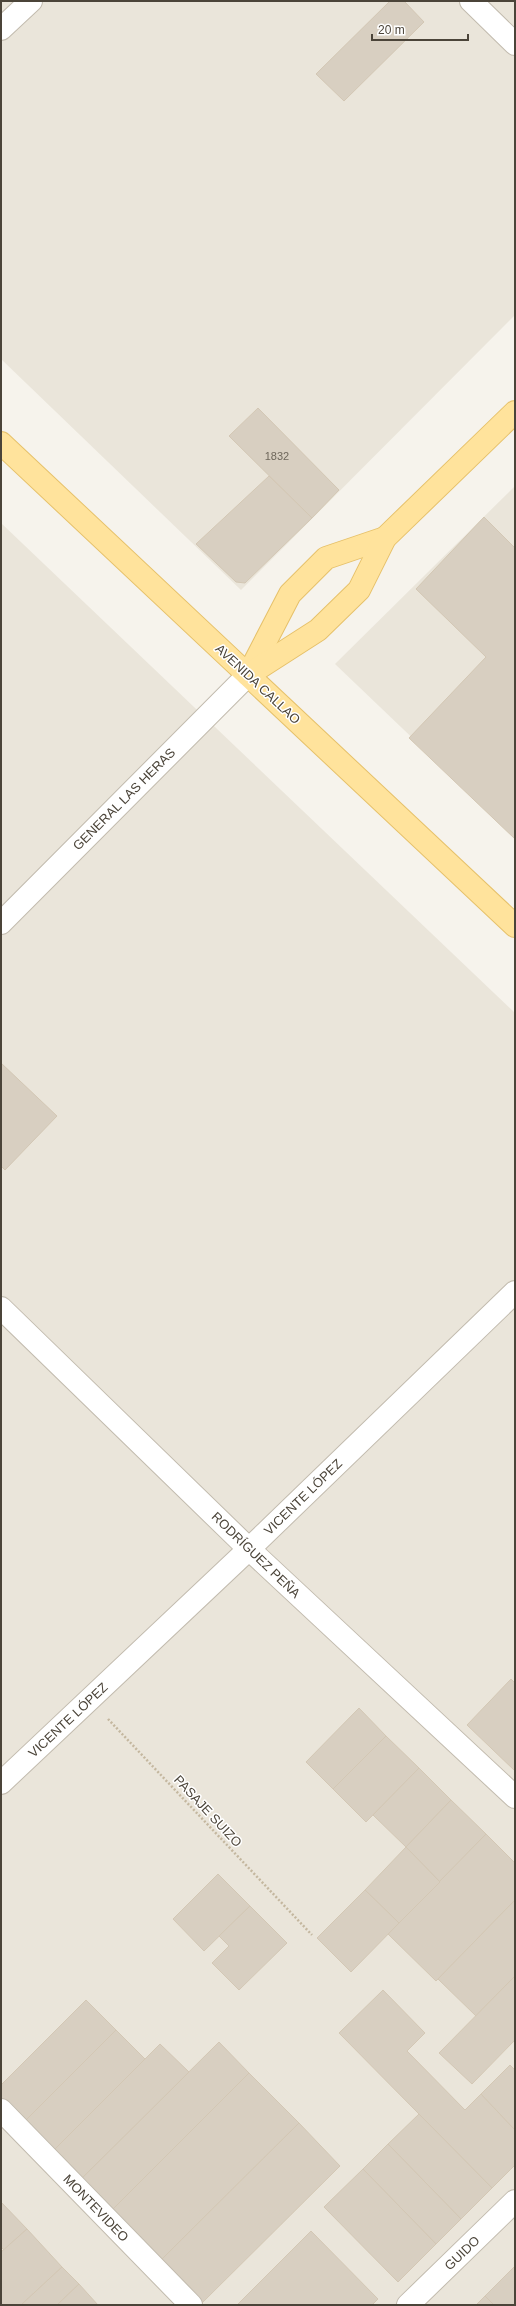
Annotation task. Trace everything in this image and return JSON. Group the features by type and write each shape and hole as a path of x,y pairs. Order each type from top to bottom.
{"main road":[{"path":"248,675 318,630 359,590 385,538 515,412"},
{"name":"AVENIDA CALLAO","path":"1,443 515,926"},
{"path":"248,675 290,594 295,588 326,558 385,538"}],"street":[{"path":"1,29 31,1"},
{"path":"471,1 515,44"},
{"name":"GENERAL LAS HERAS","path":"1,924 248,675"},
{"name":"VICENTE LÓPEZ","path":"1,1783 249,1550 515,1292"},
{"name":"RODRÍGUEZ PEÑA","path":"1,1308 249,1550 515,1797"},
{"name":"MONTEVIDEO","path":"1,2110 191,2305"},
{"name":"GUIDO","path":"408,2305 515,2201"}],"path":[{"name":"PASAJE SUIZO","path":"89,1700 312,1935"}],"shaded area":[{"path":"1,1 515,1 515,315 241,590 1,359"},
{"path":"515,486 515,836 335,664"},
{"path":"1,523 515,1013 515,2305 1,2305"}],"building":[{"path":"390,1 404,1 424,22 344,101 316,74"},
{"path":"258,408 339,490 312,518 229,436"},
{"path":"269,476 312,518 245,583 236,582 196,544"},
{"path":"484,517 515,548 515,839 409,738 486,657 416,589"},
{"path":"1,1063 57,1116 5,1170 1,1166"},
{"path":"511,1679 515,1683 515,1771 467,1725"},
{"path":"359,1708 386,1736 333,1789 306,1762"},
{"path":"386,1736 419,1768 366,1822 333,1789"},
{"path":"419,1768 451,1800 406,1847 373,1815"},
{"path":"451,1800 486,1834 440,1882 406,1847"},
{"path":"486,1834 515,1863 515,1900 436,1981 388,1934"},
{"path":"406,1847 440,1882 399,1923 365,1890"},
{"path":"218,1874 250,1906 204,1951 173,1919"},
{"path":"365,1890 399,1923 351,1972 317,1938"},
{"path":"515,1900 515,1976 476,2016 438,1979"},
{"path":"250,1906 287,1943 239,1990 212,1963 229,1946 219,1936"},
{"path":"515,1976 515,2040 472,2084 439,2053"},
{"path":"383,1990 425,2033 407,2051 465,2110 481,2094 515,2130 515,2165 492,2188 339,2033"},
{"path":"86,2000 116,2030 21,2125 1,2104 1,2085"},
{"path":"116,2030 145,2059 50,2154 21,2125"},
{"path":"219,2042 249,2073 109,2213 78,2182"},
{"path":"160,2044 189,2072 78,2182 50,2154"},
{"path":"510,2065 515,2070 515,2130 481,2094"},
{"path":"249,2073 299,2123 158,2263 109,2213"},
{"path":"419,2114 492,2188 461,2219 388,2144"},
{"path":"299,2123 340,2166 200,2305 158,2263"},
{"path":"388,2144 461,2219 436,2244 363,2169"},
{"path":"363,2169 436,2244 398,2282 324,2207"},
{"path":"1,2202 27,2229 4,2250 1,2247"},
{"path":"27,2229 62,2267 21,2305 1,2305 1,2252"},
{"path":"311,2231 378,2299 372,2305 237,2305"},
{"path":"515,2266 515,2305 494,2305 485,2296"},
{"path":"62,2267 79,2284 57,2305 21,2305"},
{"path":"79,2284 98,2305 57,2305"},
{"path":"485,2296 494,2305 476,2305"}]}
